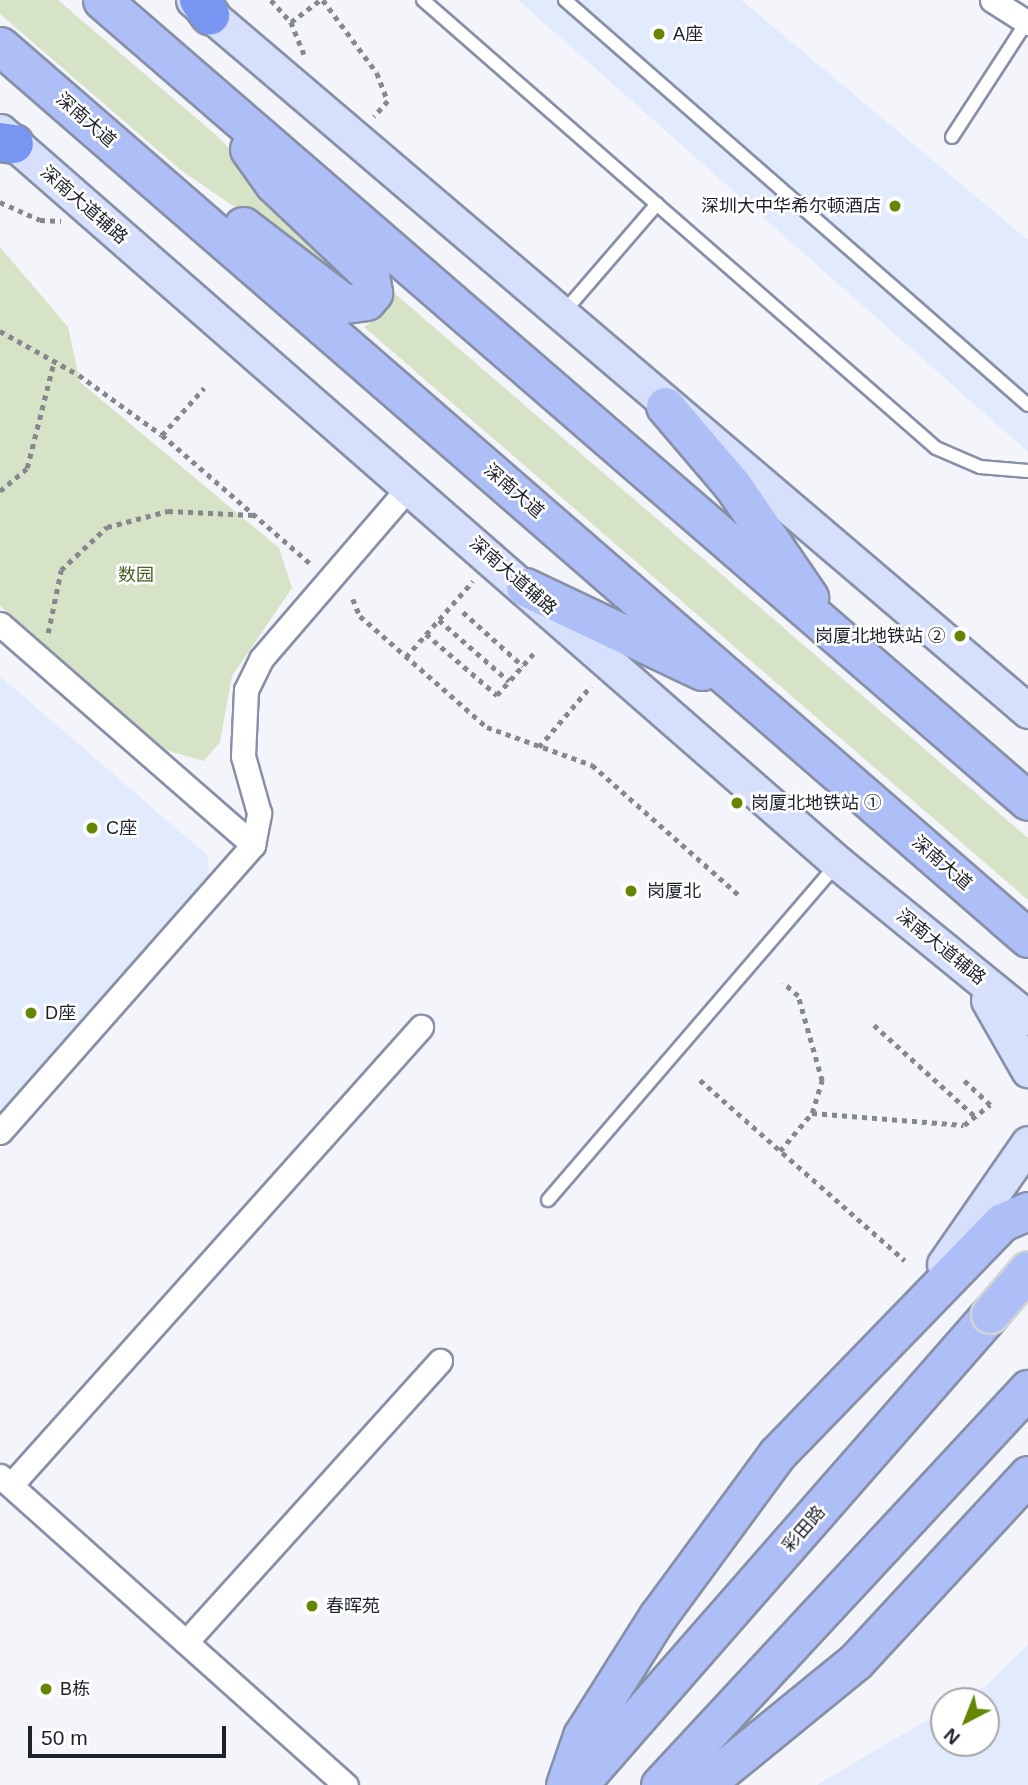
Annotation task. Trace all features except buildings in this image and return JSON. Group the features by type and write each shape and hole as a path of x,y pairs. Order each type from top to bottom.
{"main road":[{"path":"102,0 1028,800"},
{"path":"201,5 665,406 1028,711"},
{"name":"深南大道","path":"0,46 1015,927 1028,954"},
{"path":"148,172 239,222 345,304 366,301 373,293 370,275 274,184 212,97"},
{"name":"深南大道辅路","path":"5,139 525,587 838,863 1028,1018"},
{"path":"665,406 762,524 832,633"},
{"path":"525,587 744,691"},
{"path":"935,942 1004,1021 1028,1070"},
{"path":"898,1328 1020,1163 1028,1143"},
{"path":"565,1785 582,1736 711,1538 793,1436 1002,1223 1028,1211"},
{"name":"彩田路","path":"578,1785 1028,1270"},
{"path":"660,1785 1028,1389"},
{"path":"704,1785 855,1662 1017,1486 1028,1457"}],"street":[{"path":"992,0 1028,21"},
{"path":"0,1132 253,845 259,813 243,755 246,690 261,659 409,487"},
{"path":"0,624 253,845"},
{"path":"346,1785 5,1480 421,1027"},
{"path":"186,1642 440,1361"}],"lane":[{"path":"423,0 936,448 980,467 1028,471"},
{"path":"565,0 1028,405"},
{"path":"952,138 1028,21"},
{"path":"560,316 657,204"},
{"path":"548,1200 838,863"}],"path":[{"path":"271,0 291,22 304,55"},
{"path":"291,22 321,0 377,72 388,101 373,118 383,128"},
{"path":"0,202 40,220 63,220"},
{"path":"0,331 54,361 162,435 310,563"},
{"path":"0,491 27,468 54,361"},
{"path":"162,435 204,388"},
{"path":"48,639 61,570 107,527 169,511 227,509 254,515"},
{"path":"406,657 477,576"},
{"path":"353,599 360,616 486,727 592,765 739,895"},
{"path":"463,612 523,666"},
{"path":"439,620 509,681"},
{"path":"426,634 497,695 533,654"},
{"path":"539,747 593,684"},
{"path":"780,1151 812,1113 822,1081 798,996 783,983"},
{"path":"874,1025 978,1119"},
{"path":"700,1080 905,1261"},
{"path":"812,1113 918,1125 978,1119 990,1105 963,1080"}],"shaded area":[{"path":"518,0 741,0 1028,240 1028,452"},
{"path":"0,676 208,856 210,894 0,1129"},
{"path":"1028,1645 1028,1785 817,1785 930,1718 930,1757 1000,1757 1000,1687 983,1687"}],"green space":[{"path":"0,0 58,0 216,135 352,271 356,289 182,171 0,14"},
{"name":"数园","path":"0,247 68,327 80,382 279,548 292,588 232,676 220,742 204,761 165,750 0,606"},
{"path":"393,292 1028,838 1028,900 364,327 380,316"}],"place":[{"name":"A座","path":"659,34"},
{"name":"深圳大中华希尔顿酒店","path":"895,206"},
{"name":"岗厦北地铁站 ②","path":"960,636"},
{"name":"岗厦北地铁站 ①","path":"737,803"},
{"name":"C座","path":"92,828"},
{"name":"岗厦北","path":"631,891"},
{"name":"D座","path":"31,1013"},
{"name":"春晖苑","path":"312,1606"},
{"name":"B栋","path":"46,1689"}]}
